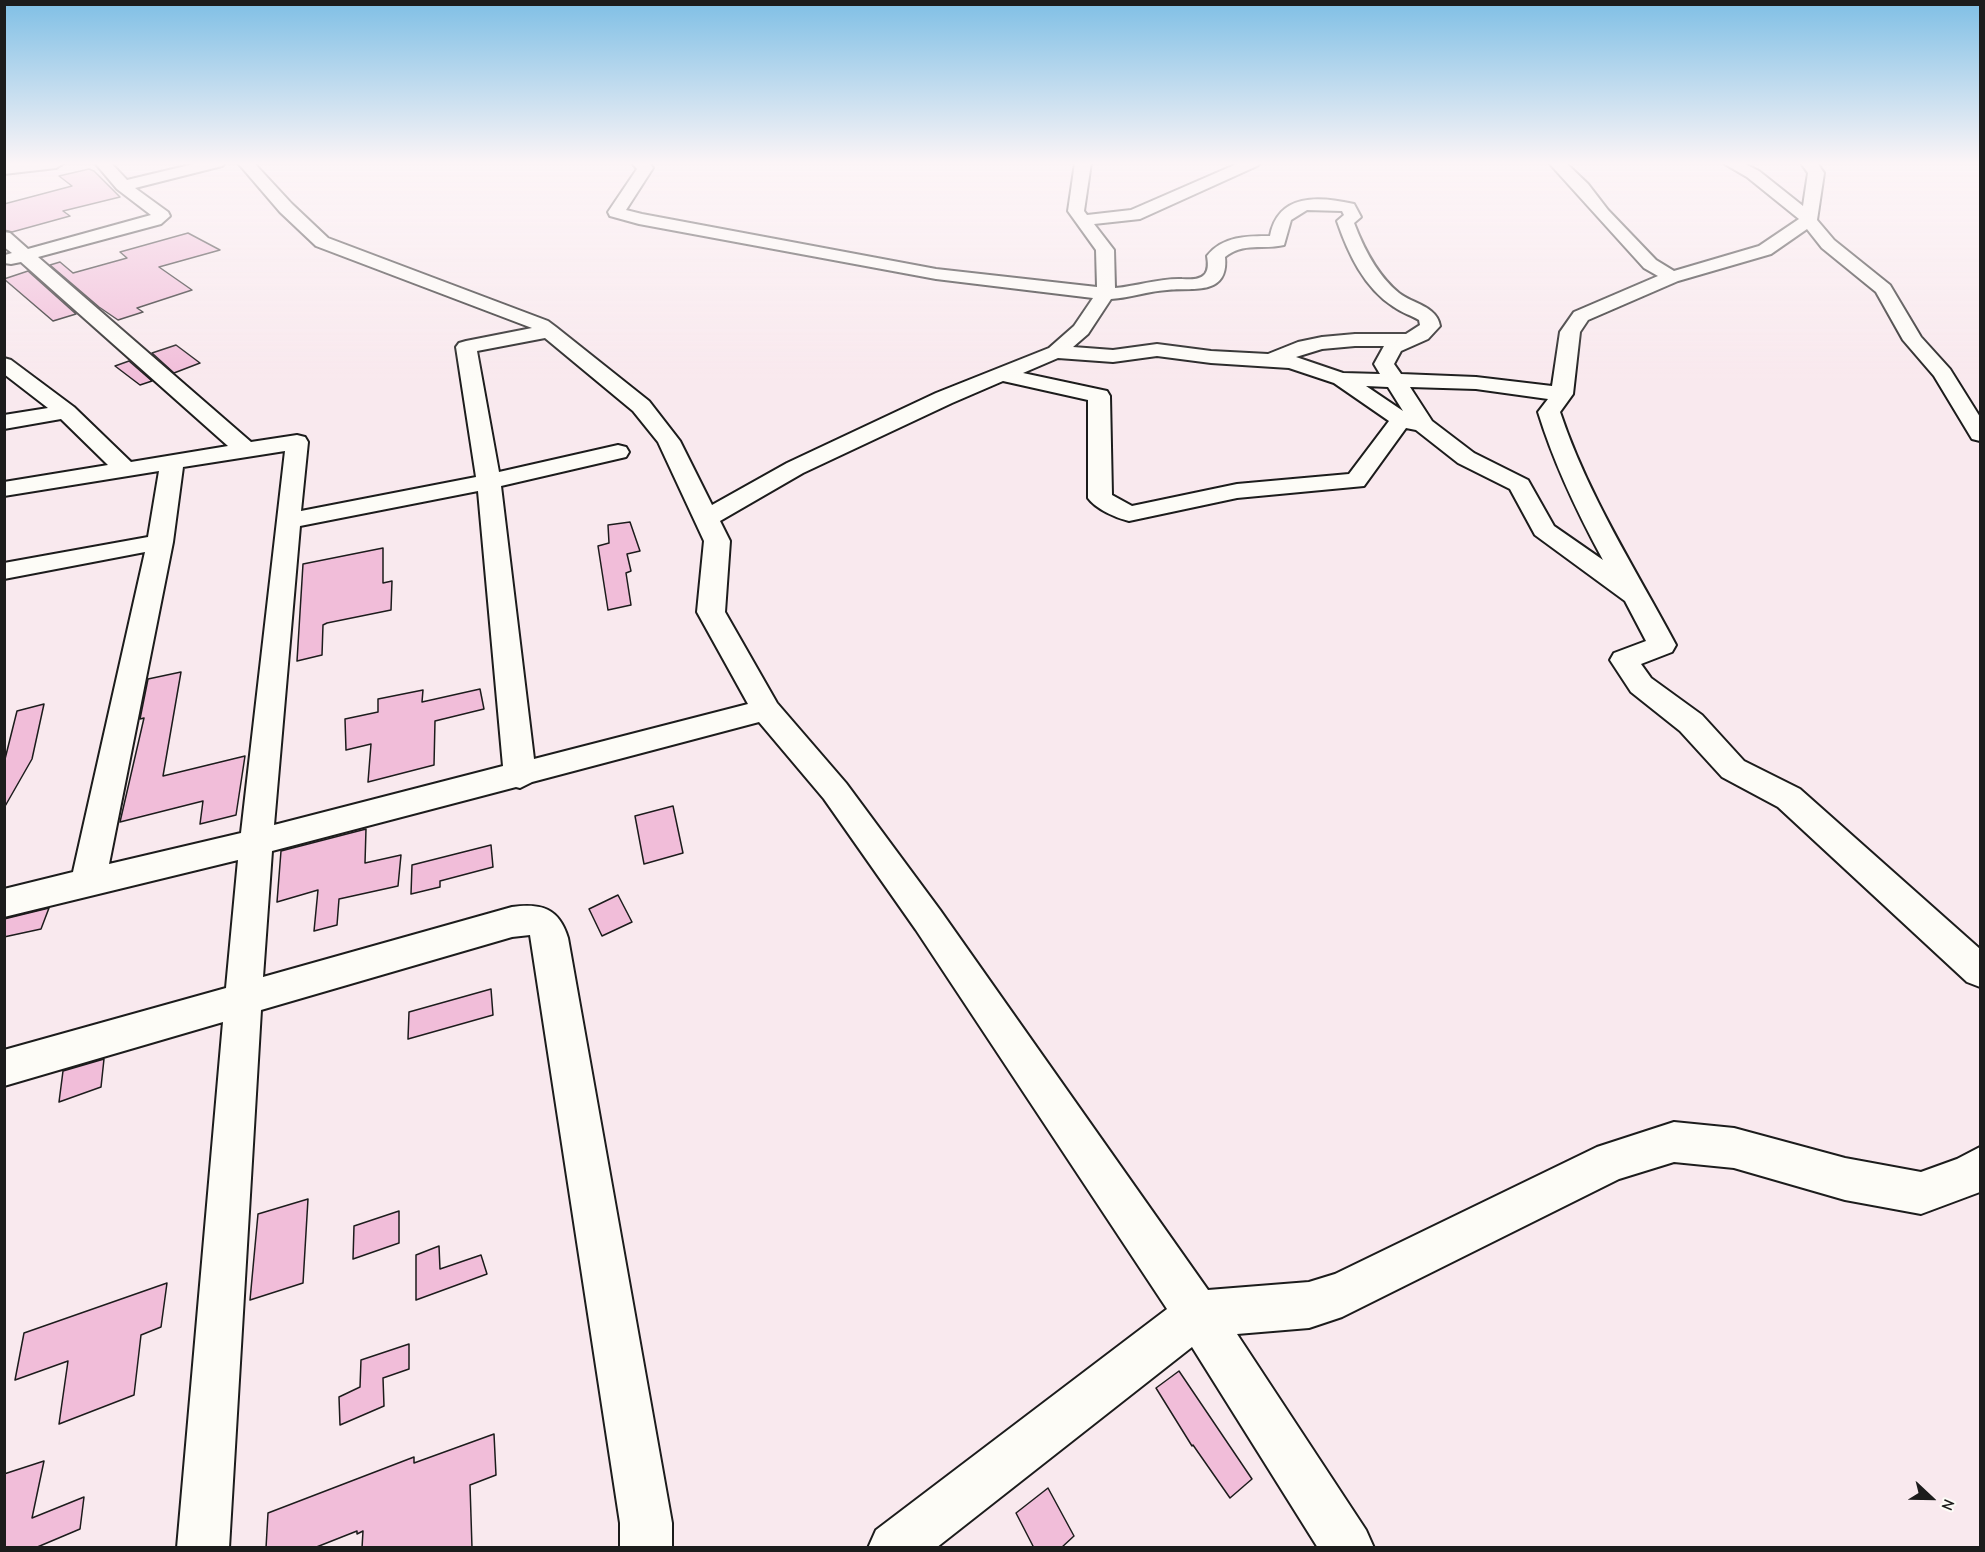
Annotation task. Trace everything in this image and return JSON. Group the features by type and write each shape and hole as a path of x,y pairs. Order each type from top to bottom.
{"street":[{"path":"4,260 27,257 102,235"},
{"path":"315,235 322,242 541,325 641,406 669,441 717,541 711,612 766,710 835,791 928,920 1197,1314 1348,1548"},
{"path":"728,235 936,274 1105,294 1133,292 1166,284 1197,285 1213,277 1217,267 1215,256 1222,250 1246,241 1278,241 1279,235"},
{"path":"707,518 795,468 944,398 1056,352 1082,330 1105,294 1107,283 1105,250 1095,235"},
{"path":"1350,235 1364,262 1388,295 1406,307 1423,312 1430,318 1430,326 1421,335 1393,347 1384,364 1424,426"},
{"path":"1624,235 1650,264 1672,277"},
{"path":"1786,235 1765,250 1672,277 1581,316 1570,332 1562,394 1549,412 1558,447 1607,548 1637,597 1662,645 1624,660 1641,685 1691,723 1733,769 1789,798 1980,971"},
{"path":"1821,235 1828,244 1883,290 1913,340 1943,373 1980,434"},
{"path":"4,237 245,449"},
{"path":"520,776 489,481 466,347 549,331"},
{"path":"1272,360 1294,348 1339,339 1408,340"},
{"path":"1056,352 1113,356 1157,350 1211,357 1272,360 1292,362 1341,379 1401,419 1424,426 1467,458 1520,485 1544,530 1637,597"},
{"path":"4,364 66,412 126,470"},
{"path":"1003,375 1099,396 1100,498 1129,514 1237,491 1356,481 1401,419"},
{"path":"1341,379 1476,383 1562,394"},
{"path":"4,422 66,412"},
{"path":"4,489 297,442 279,588 258,842 242,999 203,1548"},
{"path":"288,521 489,481 618,452"},
{"path":"88,882 160,542 172,462"},
{"path":"4,571 160,542"},
{"path":"4,903 520,776 766,710"},
{"path":"4,1068 512,922 532,920 548,928 646,1523 646,1548"},
{"path":"894,1548 1197,1314 1309,1305 1342,1294 1612,1161 1674,1143 1734,1148 1845,1179 1922,1193 1969,1176 1980,1168"}],"building":[{"path":"179,235 193,235 220,250 159,267 192,290 137,308 143,312 118,320 99,307 50,265 60,262 73,273 127,258 120,252"},
{"path":"28,271 76,314 53,321 4,279"},
{"path":"176,345 200,363 174,373 152,353"},
{"path":"129,361 152,381 140,385 115,366"},
{"path":"630,522 640,551 627,554 631,571 626,573 631,605 608,610 598,546 609,543 608,525"},
{"path":"383,548 383,583 392,581 391,610 323,625 322,655 297,661 303,564"},
{"path":"181,672 163,776 245,756 236,815 200,824 203,801 120,822 144,718 140,719 148,679"},
{"path":"480,689 484,709 435,721 434,765 368,782 371,744 346,750 345,719 378,712 378,699 423,690 422,702"},
{"path":"44,704 32,759 4,808 4,763 17,711"},
{"path":"673,806 683,853 644,864 635,816"},
{"path":"366,829 365,863 401,855 398,886 339,899 337,925 314,931 318,890 277,902 281,851"},
{"path":"491,845 493,867 440,881 440,887 411,894 412,865"},
{"path":"618,895 632,922 602,936 589,909"},
{"path":"49,908 41,929 4,937 4,919"},
{"path":"491,989 493,1015 408,1039 409,1012"},
{"path":"104,1059 101,1087 59,1102 63,1071"},
{"path":"308,1199 303,1283 250,1300 258,1214"},
{"path":"399,1211 399,1243 353,1259 354,1226"},
{"path":"439,1246 440,1269 481,1255 487,1274 416,1300 416,1255"},
{"path":"167,1283 161,1327 141,1335 134,1395 59,1424 68,1361 15,1380 24,1333"},
{"path":"409,1344 409,1369 383,1378 384,1406 340,1425 339,1397 360,1387 361,1360"},
{"path":"1179,1371 1252,1479 1230,1498 1192,1446 1156,1388"},
{"path":"494,1434 496,1475 470,1485 472,1548 362,1548 363,1531 357,1534 357,1531 314,1548 266,1548 268,1513 414,1457 414,1463"},
{"path":"44,1461 32,1518 84,1497 80,1529 35,1548 4,1548 4,1474"},
{"path":"1048,1488 1074,1536 1061,1548 1034,1548 1016,1513"}]}
